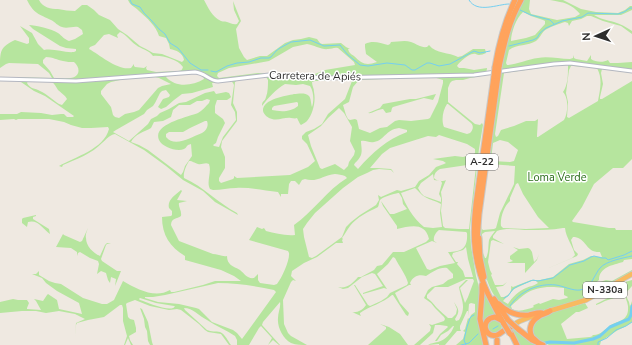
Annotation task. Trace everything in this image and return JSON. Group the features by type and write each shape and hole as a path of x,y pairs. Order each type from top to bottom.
{"highway":[{"name":"A-22","path":"481,274 477,246 479,214 498,48 509,14 516,0"},
{"name":"A-22","path":"497,67 507,32 521,0"},
{"name":"A-22","path":"481,274 475,249 474,222 496,76"},
{"path":"479,214 480,258 484,275 491,294 499,307 510,334 516,344"},
{"path":"481,274 482,289 480,317 481,326 487,345"},
{"path":"481,274 489,293 505,322"},
{"name":"N-330a","path":"550,311 586,300 632,274"},
{"path":"491,294 502,307 512,313 522,315 531,315 539,312 542,313"},
{"path":"541,344 529,338 518,329 505,322 495,317 489,319 485,325 487,331 491,335 496,335 501,333 508,327 510,327 523,319 550,311"},
{"path":"541,344 531,335 531,326 536,318 550,311"},
{"path":"496,343 510,327"}],"street":[{"name":"Carretera de Apiés","path":"0,79 76,80 195,72 203,74 213,81 269,76 325,78 474,75 570,63 632,71"}],"green space":[{"path":"27,0 39,0 47,8 75,11 82,5 87,5 99,15 110,20 118,29 140,46 153,53 162,54 182,62 184,60 181,54 170,49 166,38 159,36 151,22 138,9 130,4 128,0 204,0 215,17 222,21 237,24 239,21 234,10 233,1 241,21 236,29 239,48 247,60 260,56 267,56 285,43 309,37 317,39 322,44 341,43 350,49 348,49 350,52 364,64 377,62 366,54 365,44 371,42 388,45 391,42 409,41 423,47 427,47 429,45 435,50 458,57 473,49 485,49 486,53 480,55 471,54 462,60 457,66 459,68 474,70 487,68 486,75 452,81 448,88 448,102 475,124 480,125 482,123 483,125 470,228 471,246 480,291 478,310 485,345 456,345 463,339 465,332 463,331 468,318 469,319 475,312 475,304 471,303 469,304 468,316 467,311 460,326 461,331 457,331 445,345 428,345 446,338 454,326 441,335 437,341 435,341 448,327 435,325 433,333 420,345 414,345 430,331 431,327 429,324 432,325 444,321 445,319 431,303 424,298 428,290 432,287 443,284 453,278 453,274 447,268 439,269 426,276 416,276 411,281 411,285 395,293 400,303 409,313 408,316 393,295 360,313 361,316 352,312 360,311 366,305 354,285 370,306 381,301 390,293 407,285 408,283 404,274 393,257 377,274 387,289 384,288 363,294 383,286 375,274 372,273 362,277 348,288 343,289 338,287 347,286 358,277 361,277 374,270 377,266 382,265 393,252 404,252 426,242 429,239 424,230 417,226 397,229 397,226 381,201 390,214 407,209 403,204 399,193 381,199 378,207 356,220 342,238 343,243 336,243 317,257 292,271 291,276 296,281 293,280 291,282 283,300 284,324 291,336 307,345 297,345 291,343 283,336 278,321 280,302 262,325 280,345 273,340 268,345 272,338 261,326 249,345 237,345 235,336 193,311 184,308 207,330 222,333 231,345 229,345 221,334 208,332 181,310 169,310 150,306 135,300 126,304 128,317 134,320 136,328 136,332 129,336 133,345 131,345 128,338 124,345 127,336 123,321 122,305 104,317 77,323 75,337 76,323 85,319 75,314 59,311 46,313 22,311 0,313 0,302 13,299 27,300 29,303 27,309 41,310 34,299 43,301 48,294 57,300 59,309 82,314 79,303 57,291 42,278 32,274 36,274 39,271 39,275 49,281 61,284 83,298 102,304 107,304 114,300 123,281 140,290 158,294 170,290 171,292 174,292 215,281 241,281 221,270 185,260 185,256 175,249 168,240 163,229 162,217 172,215 172,211 169,208 169,203 181,190 182,191 177,200 187,201 179,203 181,216 173,220 171,223 179,241 213,254 227,256 229,263 248,277 254,278 258,274 258,280 260,283 277,284 285,269 289,253 288,251 249,240 257,227 262,229 264,228 266,231 295,235 294,225 347,178 345,176 335,174 313,180 305,179 302,180 299,185 295,181 291,181 289,184 288,194 281,194 281,197 278,192 252,189 233,188 213,190 210,189 209,186 209,164 198,164 189,161 185,170 184,178 198,186 238,215 215,202 203,191 183,180 144,150 115,134 109,136 98,147 89,153 63,165 62,167 59,166 81,156 95,147 106,136 109,129 108,127 82,128 49,119 0,120 0,114 17,114 21,112 52,115 64,114 67,117 74,116 45,96 19,81 0,81 0,77 52,78 49,73 38,64 9,63 0,68 0,57 2,50 6,45 15,40 27,44 29,43 29,38 20,26 32,33 38,44 44,50 74,52 76,49 60,46 29,25 52,30 69,41 83,34 82,30 78,27 66,28 59,26 37,13","holes":["120,32 153,56 165,57 173,60 183,67 181,71 156,72 147,70 147,66 144,68 135,67 134,64 131,68 126,68 115,65 89,49 104,35 109,34 118,38 117,35","307,44 326,49 338,48 354,62 355,65 325,70 310,76 258,73 219,78 217,76 218,73 229,68 269,61 293,47","46,57 51,57 66,62 74,62 78,67 78,74 76,76 54,78 43,63 43,60","197,73 203,76 204,79 184,85 174,83 166,77 167,75","151,76 171,84 158,88 139,110 125,114 119,118 113,115 111,107 101,94 101,91 111,82 129,78 132,79 133,77","266,77 268,80 268,91 262,106 272,94 285,84 303,84 310,86 313,96 312,107 309,96 306,94 294,94 270,101 266,104 263,111 265,115 272,119 297,118 301,125 307,121 314,107 315,96 312,82 329,79 351,79 352,81 345,99 328,114 322,124 306,132 302,136 302,139 307,144 315,161 308,167 290,175 237,178 234,176 233,179 221,183 219,181 219,178 225,168 225,157 221,147 222,141 237,121 237,112 233,103 235,82 238,80","433,77 443,80 438,102 430,118 428,119 411,121 399,120 387,127 380,128 370,133 359,129 357,120 348,119 343,105 349,102 353,87 359,80","28,81 52,82 67,99 62,105 59,104 27,83","231,81 233,83 231,105 235,112 236,120 223,137 219,147 213,145 216,143 225,123 223,119 215,113 215,106 217,100 227,100 231,97 229,93 226,92 216,94 214,91 205,93 186,102 179,103 151,119 148,124 129,141 113,132 144,114 153,106 162,91 166,90 170,95 169,97 163,99 158,107 161,109 166,107 182,94 192,93 213,87 212,83","207,99 210,100 209,103 198,113 166,125 158,134 161,143 170,148 181,150 185,149 191,144 192,156 181,175 148,150 131,142 137,135 151,128 154,122 163,121 171,117 173,110 179,105 190,105 197,101","298,103 298,106 282,111 272,110 272,108 274,106","448,104 472,124 472,131 467,134 444,127 443,115","339,108 344,113 352,127 350,141 355,151 348,166 344,170 335,164 322,169 320,168 308,135 321,126","205,121 208,123 206,130 183,141 174,142 166,137 166,134 169,132 183,132","399,128 407,130 407,132 399,135 380,147 358,169 354,165 361,155 361,141 374,142 381,139 394,129","439,135 467,144 475,149 475,153 463,157 455,156 433,159 446,163 436,167 429,175 419,181 415,187 401,191 397,190 381,197 378,195 379,200 376,205 351,222 346,227 342,237 316,256 312,258 309,257 303,229 307,223 315,213 358,177 373,170 379,169 391,170 394,173 391,169 370,168 382,154 390,148 428,136 436,137","476,164 469,229 445,228 443,226 441,192 446,180 441,181 442,183 439,194 441,202 424,196 418,188 421,183 433,174 434,180 439,181 434,178 436,172 440,169","415,188 424,196 441,204 440,213 442,227 424,227 416,220 401,193","439,230 466,232 467,238 463,248 457,251 448,252 455,263 430,270 427,269 416,248 432,241 437,243 434,241 434,236","466,247 473,277 465,277 463,271 457,264 458,262 456,262 452,256 453,253 463,250","466,279 473,279 474,281 465,303 460,288 468,280 466,280 459,287 463,303 463,311 459,320 456,321 455,319 458,314 458,310 454,302 457,309 456,314 452,318 448,318 427,298 427,295 435,287 448,287","218,283 253,286 274,290 276,292 242,339 233,330 212,322 199,309 179,304 158,302 145,298","139,299 175,306 170,309 156,306"]},
{"name":"Loma Verde","path":"524,0 530,0 529,9 531,14 557,20 575,17 580,14 569,5 550,0 563,0 581,9 596,12 618,13 632,6 632,10 621,15 594,15 623,26 632,31 632,34 621,26 587,16 572,21 569,26 568,23 565,22 551,27 544,31 536,41 509,50 506,63 507,65 542,57 570,59 573,58 574,55 574,58 576,59 587,61 591,55 591,59 597,61 604,62 608,60 610,63 632,62 632,73 602,69 601,73 603,84 600,99 632,81 632,159 623,168 613,168 594,184 582,207 572,221 615,228 616,230 632,230 632,259 624,260 623,262 604,269 601,272 599,280 589,289 585,296 592,293 593,287 600,282 606,280 612,281 632,270 632,272 612,283 600,283 597,286 595,293 581,300 523,314 513,312 503,306 495,297 485,274 481,248 482,225 483,230 496,228 500,213 514,184 515,166 489,164 500,73 514,19","holes":["523,12 545,21 545,24 535,35 511,41 513,30 518,18","568,65 567,83 563,92 566,98 567,106 564,120 538,137 538,119 535,121 526,121 501,130 496,137 495,134 504,73","571,66 597,68 600,80 598,101 569,118 567,117 568,102 566,93 569,70","500,140 508,142 518,150 514,161 491,160 493,143","518,183 523,194 538,217 549,228 503,228 501,226 502,216 504,209 510,201 516,184","565,228 575,255 572,258 537,273 577,256 578,254 574,250 571,240 573,237 577,237 582,240 593,251 600,252 602,257 591,256 569,264 553,277 540,280 531,280 513,287 511,286 511,291 509,294 501,297 496,287 503,286 507,282 503,285 495,285 488,262 491,241 493,240 504,244 493,238 493,236 497,231 505,229","495,231 489,240 486,258 483,253 482,234 485,232","531,281 536,281 538,283 523,289 508,304 503,301 514,289","547,287 564,288 564,295 568,297 539,303 534,305 534,307 523,310 517,311 512,309 511,306 531,291"]},
{"path":"436,94 433,100 424,98 393,107 391,112 386,113 383,109 368,113 380,108 383,104 416,99"},
{"path":"36,215 33,219 49,229 50,234 38,223 32,221 28,222 27,227 22,223 23,218"},
{"path":"88,228 86,241 90,249 95,253 100,256 105,245 107,243 111,244 106,245 101,259 117,271 121,271 115,286 116,279 111,277 110,283 106,273 101,271 97,274 99,264 98,261 80,252 77,256 77,252 71,248 56,247 63,234 80,242 82,241"},
{"path":"513,247 519,249 530,249 534,262 539,254 537,260 525,273 525,263 507,263 513,261 510,259 510,256 518,250"},
{"path":"632,280 632,286 625,294 630,307 632,301 632,322 601,341 600,345 549,345 539,340 535,336 533,326 539,319 551,313 585,303 588,308 576,312 561,324 567,339 590,337 600,333 611,325 624,319 628,311 628,306 623,295 596,304 608,298 622,294 623,291 612,295 612,292 619,290 625,282"},
{"path":"484,290 498,316 483,323 482,317"},
{"path":"140,308 142,309 148,322 153,345 150,345 148,341 147,331"},
{"path":"492,319 498,319 502,323 502,329 498,333 492,333 488,329 488,323"},
{"path":"380,324 389,327 400,334 408,345 368,345 386,329 386,327"},
{"path":"514,327 540,345 519,345 512,332"}],"waterway":[{"path":"130,0 132,4 140,7 165,34 170,43 178,48 190,63 201,70 208,70"},
{"path":"469,0 477,7 509,4"},
{"path":"509,46 533,40 537,38 546,28 562,21 582,17 588,13 618,14 632,8"},
{"path":"520,10 531,15 550,20 554,24"},
{"path":"211,71 216,72 237,63 249,62 261,58 269,58 280,48 291,42 310,40 324,46 340,45 347,54 360,65 368,66 387,63 405,65 412,70 415,70 427,63 439,66 450,64 474,51 480,53 490,51"},
{"path":"504,298 518,286 533,280 538,281 553,278 570,265 584,261 591,257 606,258 608,260 632,251"},
{"path":"510,306 524,292 543,285 556,285 577,290 584,289 590,284 600,268 606,263 632,256"},
{"path":"545,345 545,343 550,342 574,343 600,336 610,327 629,319 632,306"},
{"path":"466,345 464,340 467,327 470,318 474,315"},
{"path":"598,345 598,342 607,338 616,330 632,322"},
{"path":"493,329 498,326"},
{"path":"461,345 469,343 478,334"}]}
